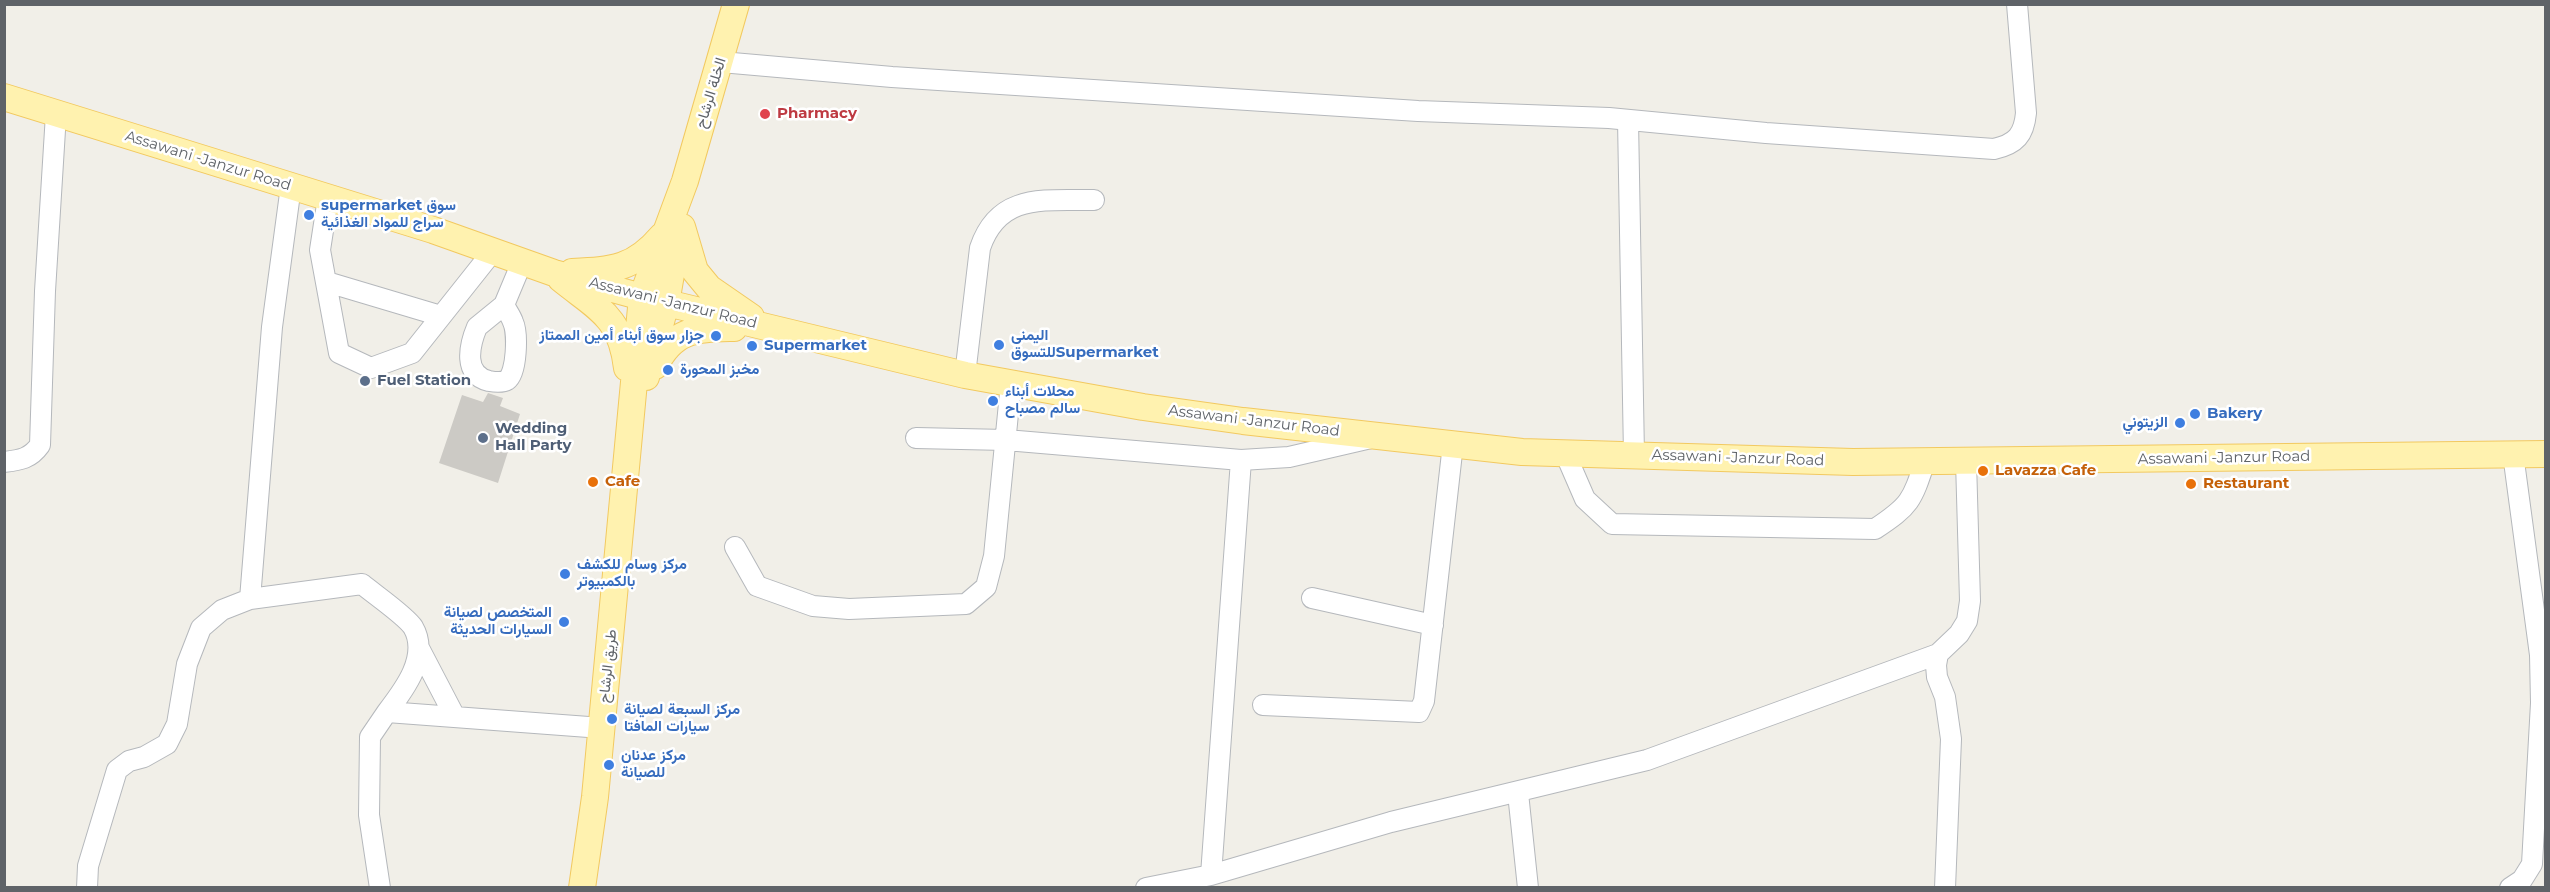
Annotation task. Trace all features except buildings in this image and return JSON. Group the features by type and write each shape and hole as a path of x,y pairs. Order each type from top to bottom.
{"main road":[{"name":"الخلة الرشاح","path":"654,300 685,181 736,4"},
{"name":"Assawani -Janzur Road","path":"4,97 433,230 554,273 654,300 965,375 1189,414 1453,444 1565,453 1853,462 2546,454"},
{"path":"554,273 599,271 623,266 645,255 674,226 695,271 709,288 743,313 770,327"},
{"path":"554,273 618,327 625,346 635,400"},
{"name":"طريق الرشاح","path":"582,888 602,728 635,400 654,300"},
{"path":"635,400 658,359 679,335 698,329 770,327"}],"street":[{"path":"721,62 892,77 1418,111 1628,120 1766,133 1983,148 2007,146 2019,137 2026,113 2017,4"},
{"path":"4,462 20,460 33,455 40,445 45,291 56,114"},
{"path":"1628,120 1634,455"},
{"path":"250,599 272,327 291,186"},
{"path":"328,198 320,250 339,353 371,368 412,353 493,251"},
{"path":"965,375 980,248 986,230 1003,212 1026,202 1094,200"},
{"path":"504,305 522,262"},
{"path":"327,282 441,316"},
{"path":"735,547 757,586 813,606 849,609 966,604 986,587 994,556 1011,383"},
{"path":"916,438 1006,440 1241,460 1288,458 1380,436"},
{"path":"1263,705 1419,712 1424,701 1453,444"},
{"path":"1565,453 1585,500 1612,524 1875,529 1903,511 1916,490 1925,461"},
{"path":"2510,888 2522,880 2529,880 2532,864 2536,752 2541,703 2540,655 2513,454"},
{"path":"1211,875 1241,460"},
{"path":"1146,888 1211,875 1391,822 1647,760 1938,654 1959,634 1967,621 1970,601 1966,461"},
{"path":"87,888 88,866 117,770 129,761 144,757 167,744 177,724 187,664 201,628 222,610 250,599 362,584 412,626 419,648 455,717"},
{"path":"1312,598 1433,626"},
{"path":"380,888 369,815 370,737 410,682 419,648"},
{"path":"1938,654 1937,677 1945,697 1951,739 1945,888"},
{"path":"387,712 602,728"},
{"path":"1518,793 1528,888"}],"place":[{"name":"Pharmacy","path":"765,114"},
{"name":"supermarket سوق سراج للمواد الغذائية","path":"309,215"},
{"name":"جزار سوق أبناء أمين الممتاز","path":"716,336"},
{"name":"اليمنى للتسوقSupermarket","path":"999,345"},
{"name":"Supermarket","path":"752,346"},
{"name":"مخبز المحورة","path":"668,370"},
{"name":"Fuel Station","path":"365,381"},
{"name":"محلات أبناء سالم مصباح","path":"993,401"},
{"name":"Bakery","path":"2195,414"},
{"name":"الزيتوني","path":"2180,423"},
{"name":"Wedding Hall Party","path":"483,438"},
{"name":"Lavazza Cafe","path":"1983,471"},
{"name":"Cafe","path":"593,482"},
{"name":"Restaurant","path":"2191,484"},
{"name":"مركز وسام للكشف بالكمبيوتر","path":"565,574"},
{"name":"المتخصص لصيانة السيارات الحديثة","path":"564,622"},
{"name":"مركز السبعة لصيانة سيارات المافتا","path":"612,719"},
{"name":"مركز عدنان للصيانة","path":"609,765"}]}
